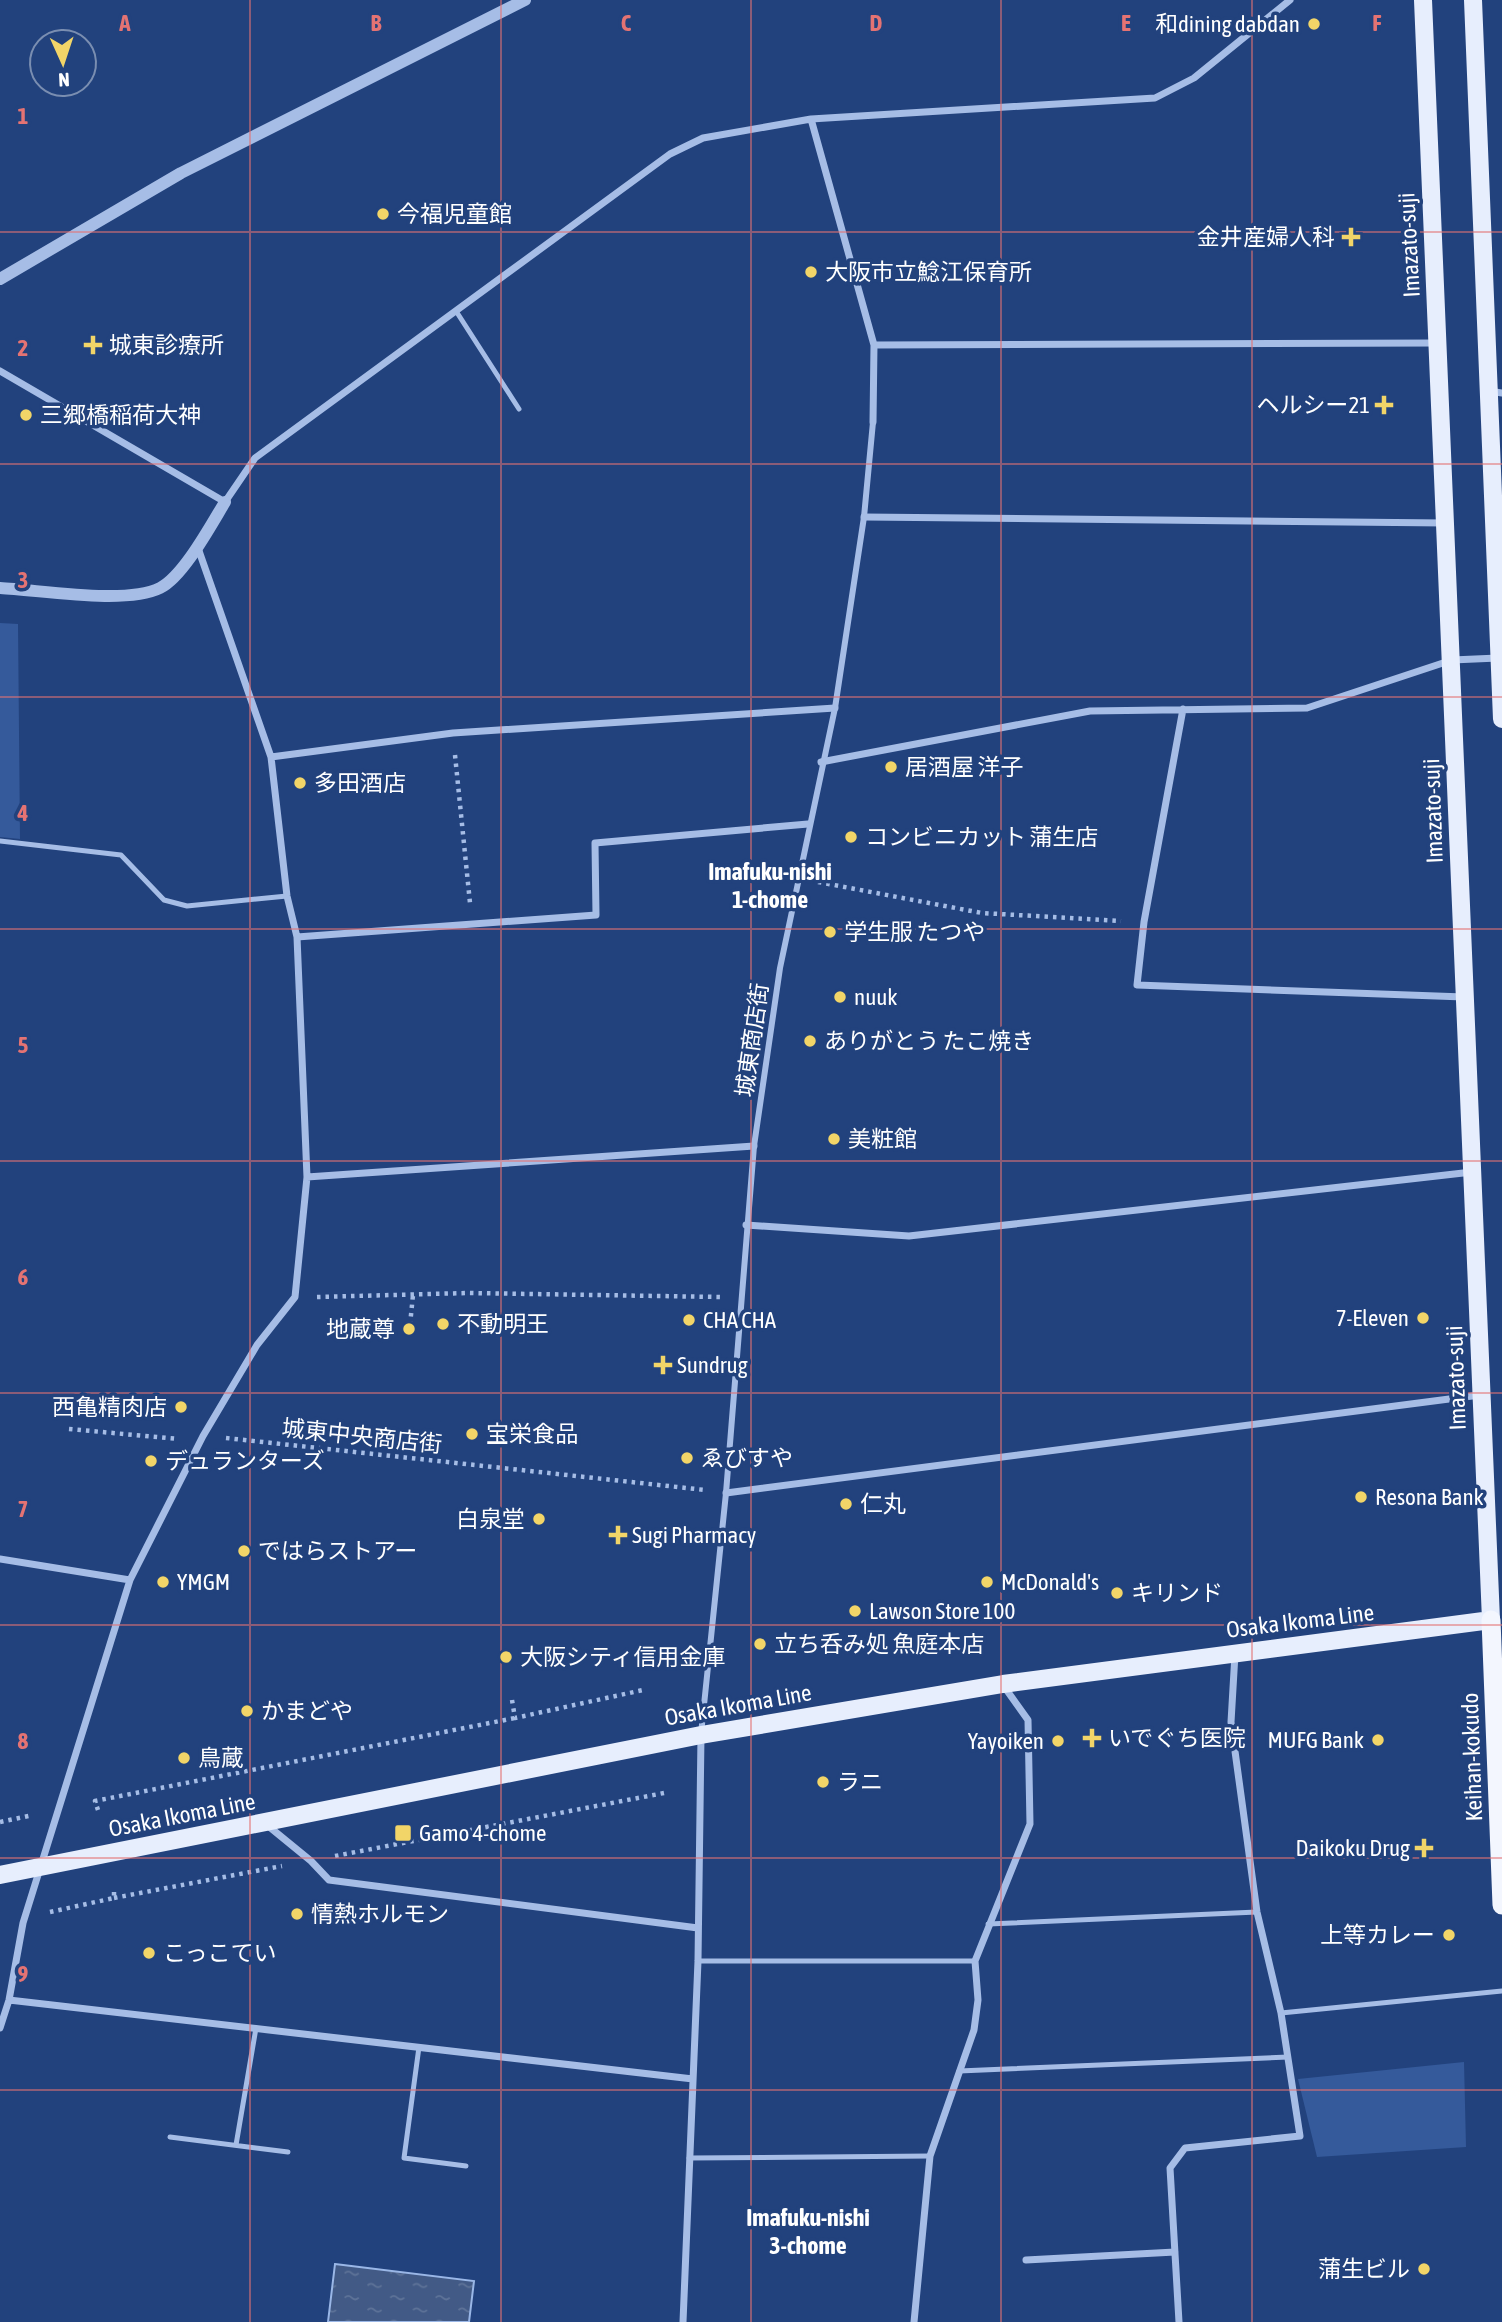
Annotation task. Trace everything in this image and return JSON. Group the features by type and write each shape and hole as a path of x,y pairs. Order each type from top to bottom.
{"highway":[{"name":"Keihan-kokudo","path":"1498,1619 1502,1905"}],"main road":[{"name":"Imazato-suji","path":"1423,0 1480,1395 1498,1619"},
{"path":"1473,0 1495,392 1502,719"},
{"name":"Osaka Ikoma Line","path":"0,1875 701,1735 1003,1684 1498,1619"}],"street":[{"path":"0,278 181,173 525,0"},
{"path":"0,588 135,597 163,587 198,548 255,457 670,154 703,138 811,119 1156,99 1194,78 1290,0"},
{"path":"811,119 874,345 873,422"},
{"path":"874,345 1438,343"},
{"path":"0,371 225,502"},
{"name":"城東商店街","path":"701,1735 726,1493 754,1146 780,968 821,762 835,708 864,517 873,422"},
{"path":"864,517 1446,523"},
{"path":"0,2028 9,2000 23,1923 130,1580 202,1438 257,1345 295,1297 307,1177 297,937 287,896 271,757 198,548"},
{"path":"821,762 1090,711 1307,708 1452,660 1502,658"},
{"path":"271,757 453,733 835,708"},
{"path":"1183,709 1144,922 1137,985 1465,997"},
{"path":"297,937 596,915 595,842 808,824"},
{"path":"307,1177 754,1146"},
{"path":"746,1225 909,1236 1472,1172"},
{"path":"726,1493 1480,1395"},
{"path":"0,1559 130,1580"},
{"path":"1179,2322 1170,2168 1185,2147 1300,2136 1281,2013 1257,1912 1231,1721 1235,1654"},
{"path":"914,2322 930,2156 974,2030 978,2000 975,1961 987,1924 1030,1824 1027,1720 1003,1684"},
{"path":"683,2322 698,1961 701,1735"},
{"path":"266,1824 311,1861 329,1881 698,1928"},
{"path":"9,2000 693,2079"},
{"path":"1026,2260 1175,2252"}],"lane":[{"path":"456,311 519,408"},
{"path":"0,842 121,855 164,900 187,906 287,896"},
{"path":"987,1924 1257,1912"},
{"path":"698,1961 975,1961"},
{"path":"1281,2013 1502,1991"},
{"path":"236,2145 256,2028"},
{"path":"419,2047 404,2158 466,2166"},
{"path":"958,2071 1288,2057"},
{"path":"170,2137 288,2152"},
{"path":"689,2158 930,2156"}],"path":[{"path":"453,733 472,926"},
{"path":"797,878 982,913 1144,922"},
{"path":"410,1325 413,1295"},
{"path":"295,1297 741,1297"},
{"name":"城東中央商店街","path":"69,1429 202,1438 726,1493"},
{"path":"98,1810 95,1801 643,1690"},
{"path":"512,1700 515,1718"},
{"path":"42,1914 664,1793"},
{"path":"0,1822 38,1813"},
{"path":"114,1891 114,1898"}],"shaded area":[{"path":"0,623 18,624 20,839 0,837"},
{"path":"1464,2062 1466,2147 1317,2157 1298,2079"}],"water":[{"path":"335,2264 474,2281 469,2322 328,2322"}],"place":[{"name":"和dining dabdan","path":"1314,24"},
{"name":"今福児童館","path":"383,214"},
{"name":"金井産婦人科","path":"1351,237"},
{"name":"大阪市立鯰江保育所","path":"811,272"},
{"name":"城東診療所","path":"93,345"},
{"name":"ヘルシー21","path":"1384,405"},
{"name":"三郷橋稲荷大神","path":"26,415"},
{"name":"居酒屋 洋子","path":"891,767"},
{"name":"多田酒店","path":"300,783"},
{"name":"コンビニカット 蒲生店","path":"851,837"},
{"name":"学生服 たつや","path":"830,932"},
{"name":"nuuk","path":"840,997"},
{"name":"ありがとう たこ焼き","path":"810,1041"},
{"name":"美粧館","path":"834,1139"},
{"name":"7-Eleven","path":"1423,1318"},
{"name":"CHA CHA","path":"689,1320"},
{"name":"不動明王","path":"443,1324"},
{"name":"地蔵尊","path":"409,1329"},
{"name":"Sundrug","path":"663,1365"},
{"name":"西亀精肉店","path":"181,1407"},
{"name":"宝栄食品","path":"472,1434"},
{"name":"ゑびすや","path":"687,1458"},
{"name":"デュランターズ","path":"151,1461"},
{"name":"Resona Bank","path":"1361,1497"},
{"name":"仁丸","path":"846,1504"},
{"name":"白泉堂","path":"539,1519"},
{"name":"Sugi Pharmacy","path":"618,1535"},
{"name":"ではらストアー","path":"244,1551"},
{"name":"YMGM","path":"163,1582"},
{"name":"McDonald's","path":"987,1582"},
{"name":"キリンド","path":"1117,1593"},
{"name":"Lawson Store 100","path":"855,1611"},
{"name":"立ち呑み処 魚庭本店","path":"760,1644"},
{"name":"大阪シティ信用金庫","path":"506,1657"},
{"name":"かまどや","path":"247,1711"},
{"name":"いでぐち医院","path":"1092,1738"},
{"name":"MUFG Bank","path":"1378,1740"},
{"name":"Yayoiken","path":"1058,1741"},
{"name":"鳥蔵","path":"184,1758"},
{"name":"ラニ","path":"823,1782"},
{"name":"Gamo 4-chome","path":"403,1833"},
{"name":"Daikoku Drug","path":"1424,1848"},
{"name":"情熱ホルモン","path":"297,1914"},
{"name":"上等カレー","path":"1449,1935"},
{"name":"こっこてい","path":"149,1953"},
{"name":"蒲生ビル","path":"1424,2269"}],"district":[{"name":"Imafuku-nishi 1-chome","path":"770,886"},
{"name":"Imafuku-nishi 3-chome","path":"808,2232"}]}
